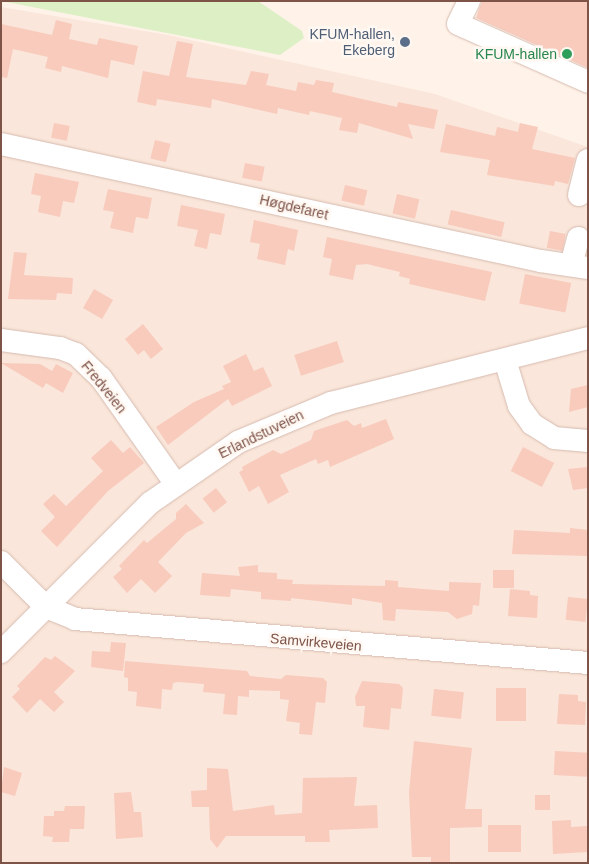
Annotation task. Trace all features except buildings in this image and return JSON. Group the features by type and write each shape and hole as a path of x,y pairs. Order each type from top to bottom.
{"street":[{"path":"469,1 458,24 588,82"},
{"name":"Høgdefaret","path":"1,144 579,266"},
{"path":"579,195 588,160"},
{"path":"578,238 579,266"},
{"name":"Erlandstuveien","path":"1,652 175,483 238,442 301,413 369,392 588,338"},
{"name":"Fredveien","path":"1,340 60,348 76,354 101,378 175,483"},
{"path":"505,360 519,406 532,424 554,438 588,441"},
{"path":"1,562 46,607"},
{"name":"Samvirkeveien","path":"46,607 75,619 109,624 588,663"}],"shaded area":[{"path":"1,7 168,35 435,94 588,147 588,863 1,863"}],"green space":[{"path":"1,1 258,1 302,31 304,38 280,55"}],"place":[{"name":"KFUM-hallen, Ekeberg","path":"405,42"},
{"name":"KFUM-hallen","path":"567,54"}]}
